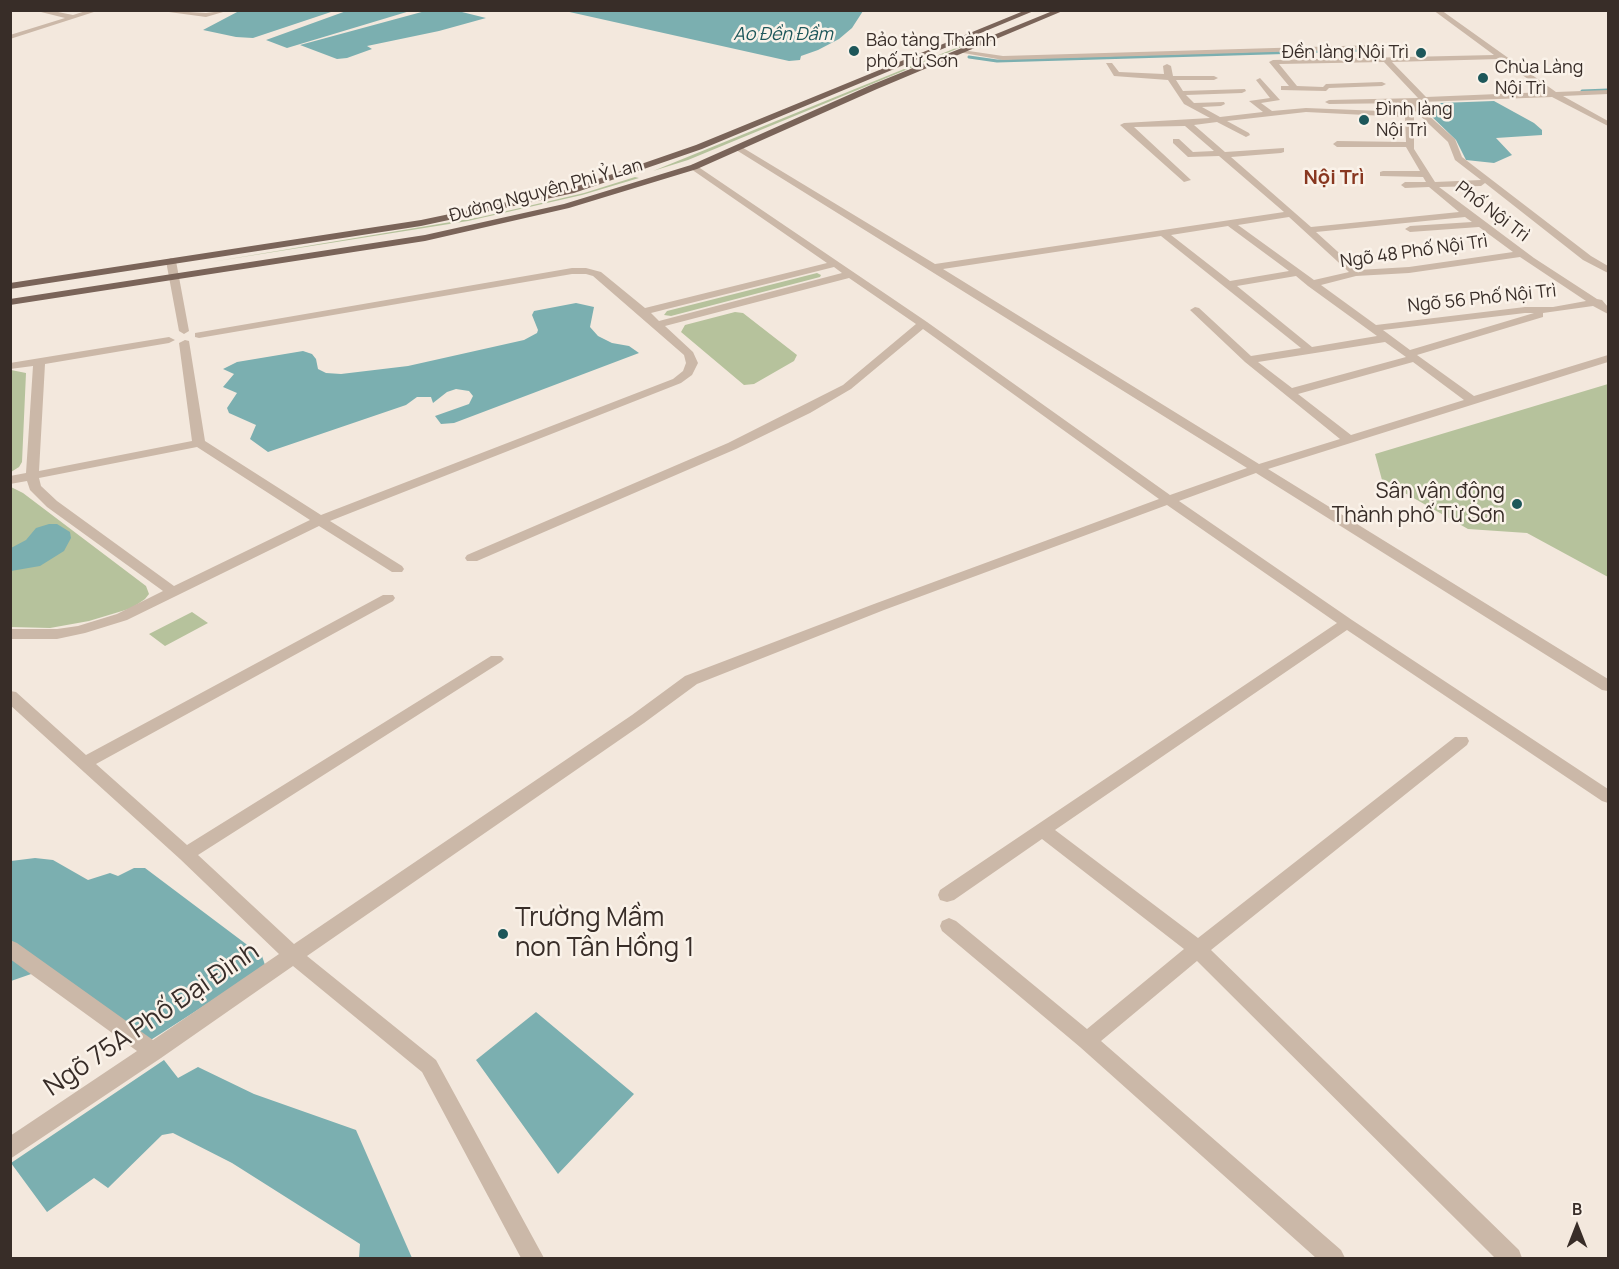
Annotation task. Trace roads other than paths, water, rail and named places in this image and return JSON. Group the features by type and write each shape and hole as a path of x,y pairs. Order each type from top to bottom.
{"main road":[{"name":"Đường Nguyên Phi Ỷ Lan","path":"10,286 429,222 571,191 699,147 1033,10"},
{"name":"Đường Nguyên Phi Ỷ Lan","path":"10,302 476,228 566,207 694,167 874,87 1062,10"},
{"path":"974,34 994,39"}],"street":[{"path":"157,10 207,15 227,10"},
{"path":"1436,10 1555,95 1608,124"},
{"path":"38,11 74,18"},
{"path":"10,37 94,11"},
{"path":"963,52 1003,58 1373,47"},
{"path":"1295,88 1273,62 1499,57"},
{"path":"1386,60 1416,105 1452,141 1458,158 1587,258 1608,270"},
{"path":"1109,65 1117,74 1214,78"},
{"path":"1167,66 1169,77 1192,105 1246,135"},
{"path":"1271,114 1253,101 1276,100 1263,84 1295,88 1326,84 1382,84"},
{"path":"1326,84 1330,106"},
{"path":"1180,93 1242,91"},
{"path":"1187,180 1126,125 1221,120 1330,106 1416,105 1608,92"},
{"path":"1192,105 1221,104"},
{"path":"1330,106 1357,114 1416,105"},
{"name":"Phố Nội Trì","path":"1416,105 1410,149 1432,184 1443,196 1521,254 1608,311"},
{"path":"1187,123 1356,273"},
{"path":"1176,141 1191,155 1281,150"},
{"path":"1337,144 1410,145"},
{"path":"737,148 1608,686"},
{"path":"694,167 923,324 1347,624 1608,797"},
{"path":"1383,174 1426,174"},
{"path":"1405,185 1481,183"},
{"path":"933,267 1291,214"},
{"path":"1309,230 1389,220 1467,214"},
{"path":"1389,220 1409,231 1480,224"},
{"path":"1228,222 1473,401"},
{"path":"1162,232 1311,351"},
{"name":"Ngõ 48 Phố Nội Trì","path":"1312,284 1356,273 1409,270 1521,254"},
{"path":"171,261 200,443"},
{"path":"643,312 835,264"},
{"path":"10,366 169,340 174,343 184,337 196,339 199,335 579,270 597,274 689,354 692,363 688,373 677,381 320,520 122,617 80,630 57,634 14,636"},
{"path":"1227,285 1298,273"},
{"path":"657,325 851,274"},
{"name":"Ngõ 56 Phố Nội Trì","path":"1375,328 1525,310 1553,310 1608,301"},
{"path":"1196,310 1249,360 1349,440"},
{"path":"1288,393 1553,310"},
{"path":"472,558 721,450 806,410 847,387 923,324"},
{"path":"1249,360 1387,338"},
{"name":"Ngõ 75A Phố Đại Đình","path":"10,1149 294,956 691,680 879,607 1169,500 1258,469 1608,358"},
{"path":"39,362 32,476 34,487 52,504 172,592"},
{"path":"10,480 200,443 397,569"},
{"path":"85,763 388,598"},
{"path":"947,895 1347,624"},
{"path":"186,854 496,659"},
{"path":"10,696 186,854 294,956 429,1066 533,1258"},
{"path":"1087,1041 1198,949 1461,741"},
{"path":"1043,830 1198,949 1511,1258"},
{"path":"949,926 1087,1041 1333,1258"},
{"path":"10,948 154,1052"}],"water":[{"path":"349,10 410,11 287,48 266,40"},
{"path":"429,10 458,11 486,18 439,31 367,46 372,49 347,58 337,59 300,45"},
{"name":"Ao Đền Đầm","path":"863,10 852,28 839,39 801,56 800,60 789,61 565,11"},
{"path":"239,11 334,11 253,38 203,30"},
{"path":"1494,101 1534,123 1542,130 1542,135 1496,138 1512,155 1494,163 1466,160 1456,140 1425,110 1428,105 1440,103"},
{"path":"576,303 594,307 590,327 598,336 612,343 629,346 639,353 454,423 441,424 435,416 469,404 473,396 469,391 456,389 447,392 433,403 431,397 417,397 406,405 268,452 250,439 256,425 229,413 227,408 237,393 223,387 234,374 223,369 237,362 303,351 312,354 316,359 318,369 326,373 341,374 408,366 524,340 537,333 532,315 534,311"},
{"path":"57,524 70,532 71,538 64,551 40,566 11,571 11,548 26,540 36,528"},
{"path":"35,858 53,860 88,880 110,873 118,876 134,868 145,868 262,956 265,965 146,1043 34,973 11,981 11,861"},
{"path":"536,1012 634,1094 558,1174 476,1060"},
{"path":"164,1060 178,1078 198,1067 254,1094 356,1130 412,1258 359,1258 360,1244 232,1163 173,1133 162,1135 108,1188 94,1178 47,1212 11,1163"}],"waterway":[{"path":"969,57 997,61 1369,50"},
{"path":"1582,91 1608,90"}],"place":[{"name":"Bảo tàng Thành phố Từ Sơn","path":"854,51"},
{"name":"Đền làng Nội Trì","path":"1421,53"},
{"name":"Chùa Làng Nội Trì","path":"1483,78"},
{"name":"Đình làng Nội Trì","path":"1364,120"},
{"name":"Sân vận động Thành phố Từ Sơn","path":"1517,504"},
{"name":"Trường Mầm non Tân Hồng 1","path":"503,934"}],"district":[{"name":"Nội Trì","path":"1334,178"}]}
